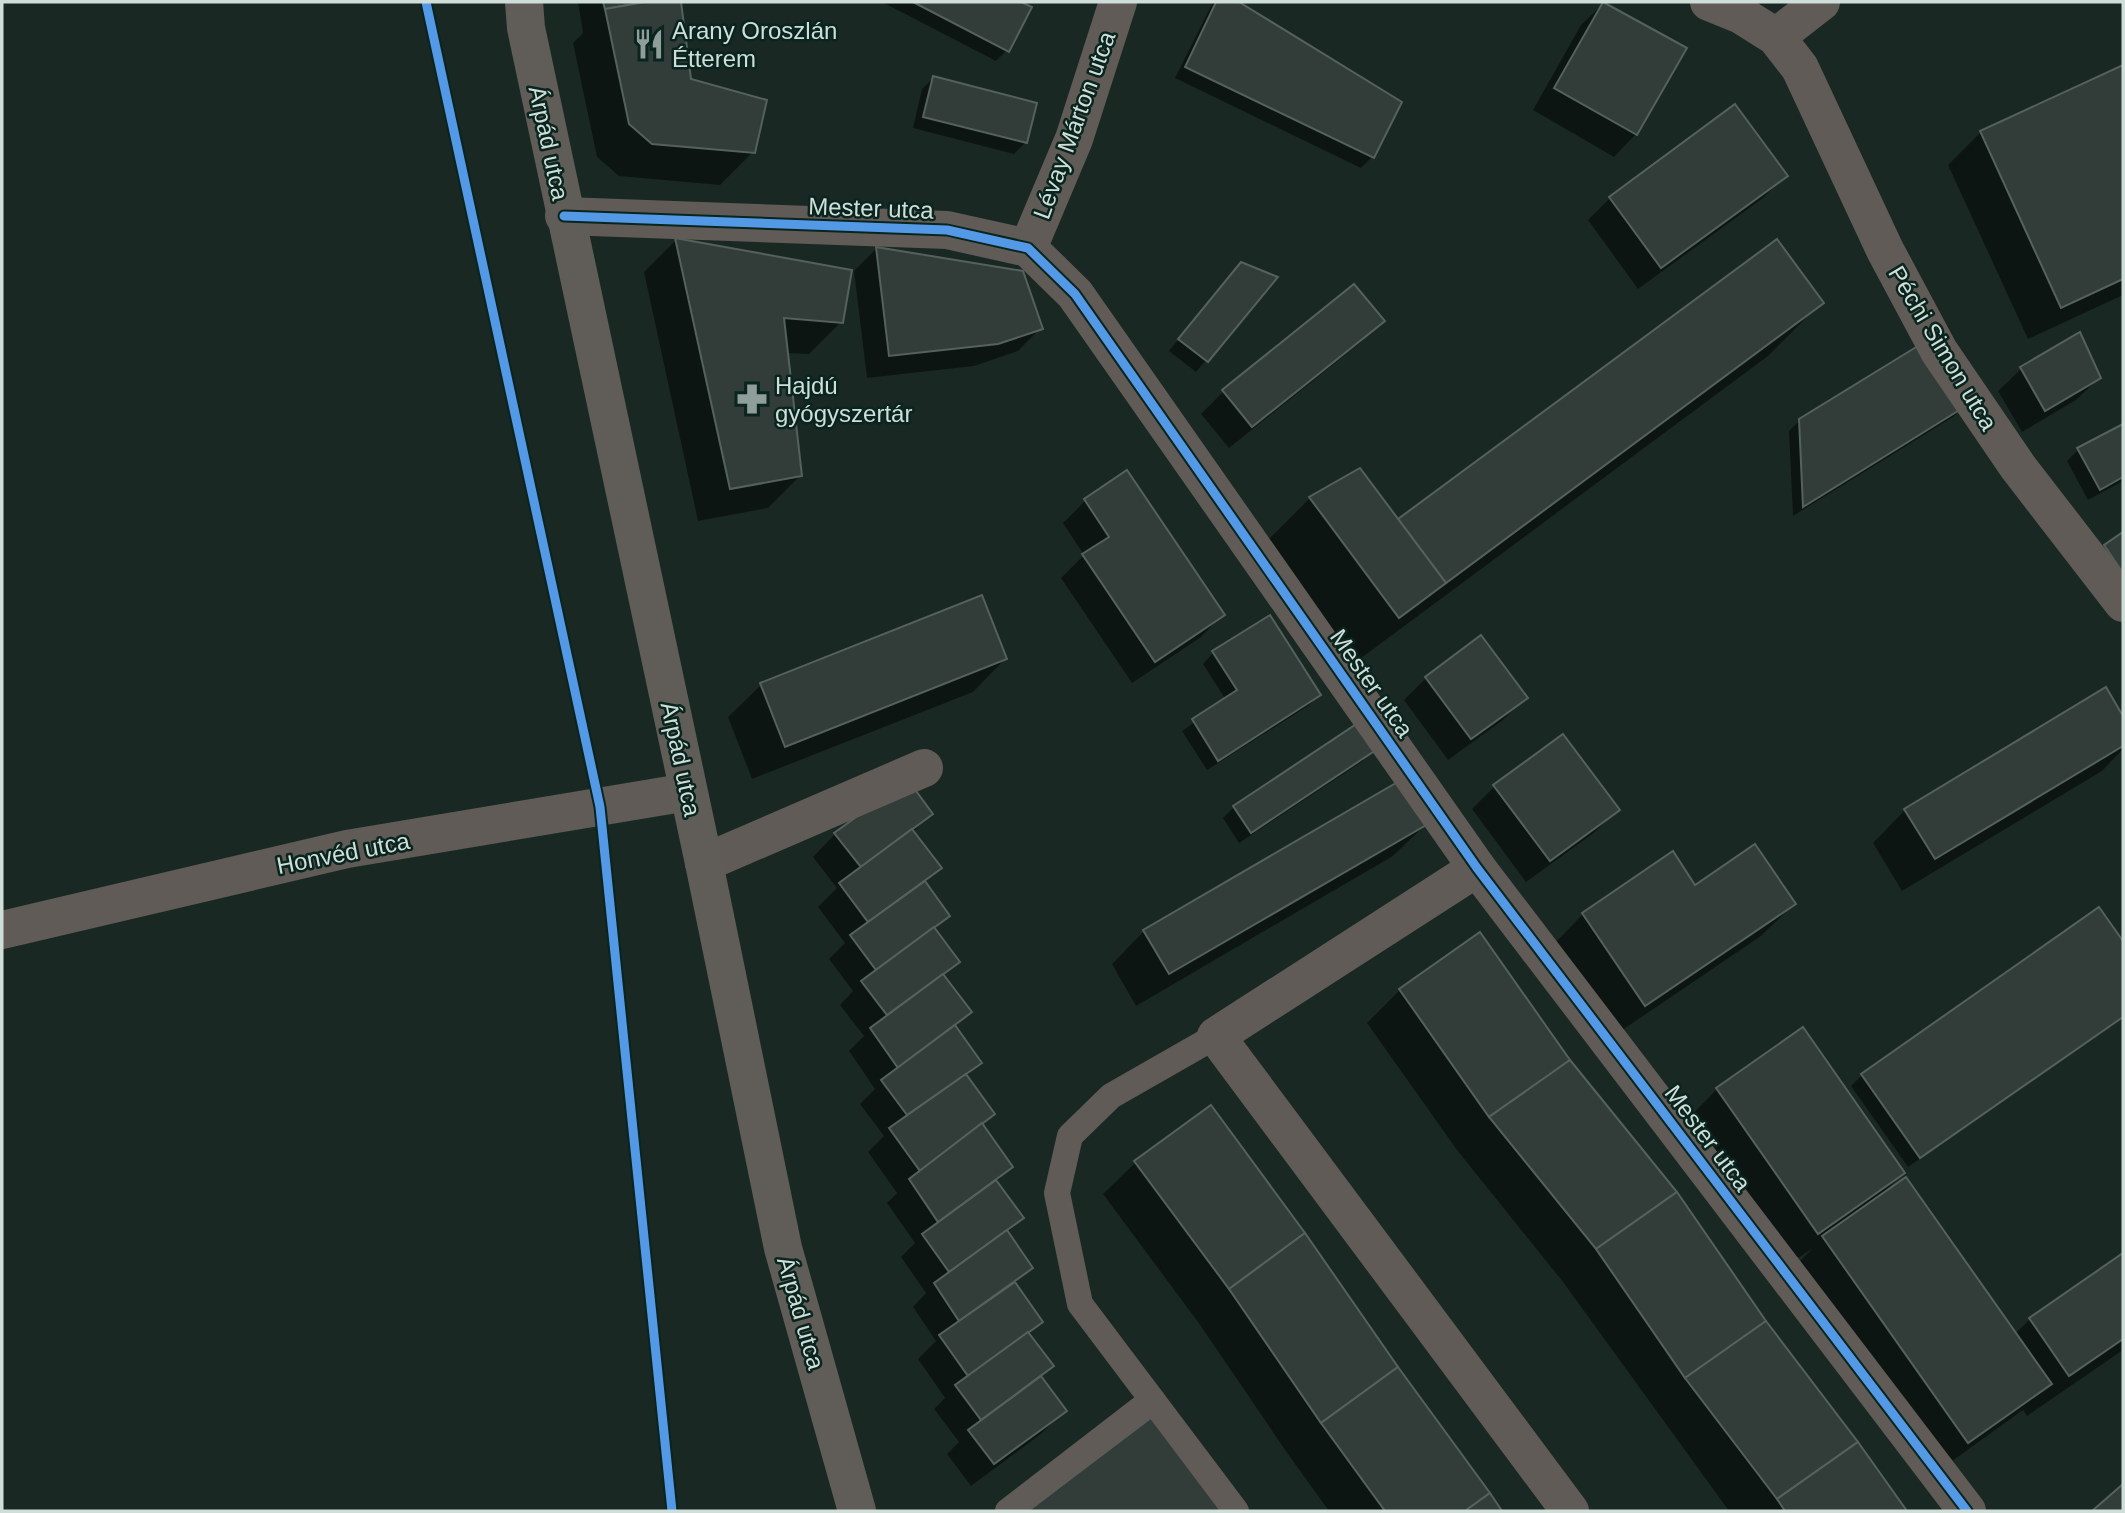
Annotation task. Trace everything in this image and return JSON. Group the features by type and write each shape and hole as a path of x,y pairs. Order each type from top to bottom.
{"street":[{"name":"Árpád utca","path":"524,2 526,28 564,216 704,863 783,1248 857,1511"},
{"name":"Lévay Márton utca","path":"1028,248 1074,138 1118,2"},
{"name":"Péchi Simon utca","path":"1709,2 1741,15 1776,37 1800,68 1885,250 1939,351 2018,467 2123,603"},
{"path":"1776,37 1821,2"},
{"name":"Mester utca","path":"564,216 947,230 1028,248 1075,294 1477,869 1967,1511"},
{"path":"704,863 924,768"},
{"name":"Honvéd utca","path":"2,930 347,849 688,792"},
{"path":"1477,869 1216,1036 1570,1511"}],"lane":[{"path":"1216,1036 1111,1096 1070,1136 1057,1193 1080,1304 1236,1511"},
{"path":"1008,1511 1152,1400"}],"building":[{"path":"603,2 645,2 605,9"},
{"name":"Arany Oroszlán Étterem","path":"645,2 681,2 691,79 767,100 755,153 652,144 629,124 605,9"},
{"path":"913,2 1021,2 1032,7 1009,52"},
{"path":"1216,2 1239,2 1402,102 1374,158 1185,67"},
{"path":"1603,2 1687,48 1637,135 1554,88"},
{"path":"2123,65 2123,279 2061,308 1980,131"},
{"path":"933,76 1037,103 1027,143 923,117"},
{"path":"1735,104 1788,176 1661,268 1609,197"},
{"name":"Hajdú gyógyszertár","path":"675,238 852,270 843,323 784,318 802,476 730,489"},
{"path":"1777,239 1824,303 1446,583 1398,519"},
{"path":"876,247 1023,271 1043,329 998,344 889,356"},
{"path":"1241,262 1278,277 1208,362 1178,339"},
{"path":"1354,284 1385,321 1252,427 1222,390"},
{"path":"2080,332 2101,378 2045,411 2020,367"},
{"path":"1926,341 1966,406 1803,507 1799,419"},
{"path":"2123,424 2123,477 2100,490 2077,448"},
{"path":"1360,468 1446,583 1399,618 1309,497"},
{"path":"1127,470 1225,615 1155,662 1082,554 1109,537 1084,499"},
{"path":"2123,532 2123,573 2104,545"},
{"path":"982,595 1007,659 785,747 760,683"},
{"path":"1270,615 1321,695 1218,761 1192,719 1237,690 1212,651"},
{"path":"1481,635 1528,698 1471,739 1425,677"},
{"path":"2106,687 2123,716 2123,746 1935,859 1904,809"},
{"path":"1358,723 1376,750 1251,833 1233,806"},
{"path":"1563,734 1620,810 1550,861 1493,785"},
{"path":"908,780 933,814 861,867 834,833"},
{"path":"1401,780 1428,824 1169,974 1143,930"},
{"path":"912,829 942,868 868,922 839,883"},
{"path":"1755,844 1796,904 1645,1006 1582,913 1673,851 1695,885"},
{"path":"925,881 950,916 876,970 850,935"},
{"path":"2099,907 2123,941 2123,1017 1920,1158 1861,1074"},
{"path":"934,927 960,962 887,1015 861,981"},
{"path":"1480,932 1570,1060 1489,1117 1399,989"},
{"path":"943,974 972,1012 898,1068 870,1028"},
{"path":"955,1025 982,1063 907,1115 881,1080"},
{"path":"1803,1027 1905,1173 1818,1234 1716,1088"},
{"path":"1570,1060 1677,1192 1596,1249 1489,1117"},
{"path":"966,1074 995,1114 920,1171 889,1128"},
{"path":"1211,1105 1305,1233 1229,1289 1134,1161"},
{"path":"982,1123 1013,1167 938,1222 909,1179"},
{"path":"1906,1177 2052,1384 1968,1443 1822,1236"},
{"path":"996,1180 1024,1218 949,1272 922,1234"},
{"path":"1677,1192 1766,1321 1685,1378 1596,1249"},
{"path":"1007,1230 1033,1268 959,1321 934,1283"},
{"path":"1305,1233 1398,1367 1321,1423 1229,1289"},
{"path":"2123,1253 2123,1339 2069,1376 2029,1318"},
{"path":"1015,1282 1043,1322 968,1376 939,1335"},
{"path":"1766,1321 1858,1442 1777,1499 1685,1378"},
{"path":"1028,1332 1054,1366 981,1420 955,1385"},
{"path":"1398,1367 1490,1493 1465,1511 1385,1511 1321,1423"},
{"path":"1041,1376 1067,1411 994,1464 968,1430"},
{"path":"1156,1414 1230,1511 1028,1511"},
{"path":"1858,1442 1907,1511 1785,1511 1777,1499"},
{"path":"2123,1484 2123,1511 2092,1511"},
{"path":"1490,1493 1502,1511 1465,1511"}],"cycle path":[{"path":"426,2 600,807 672,1511"},
{"path":"564,216 947,230 1028,248 1075,294 1477,868 1967,1511"}],"place":[{"name":"Arany Oroszlán Étterem","path":"649,44"},
{"name":"Hajdú gyógyszertár","path":"752,399"}]}
